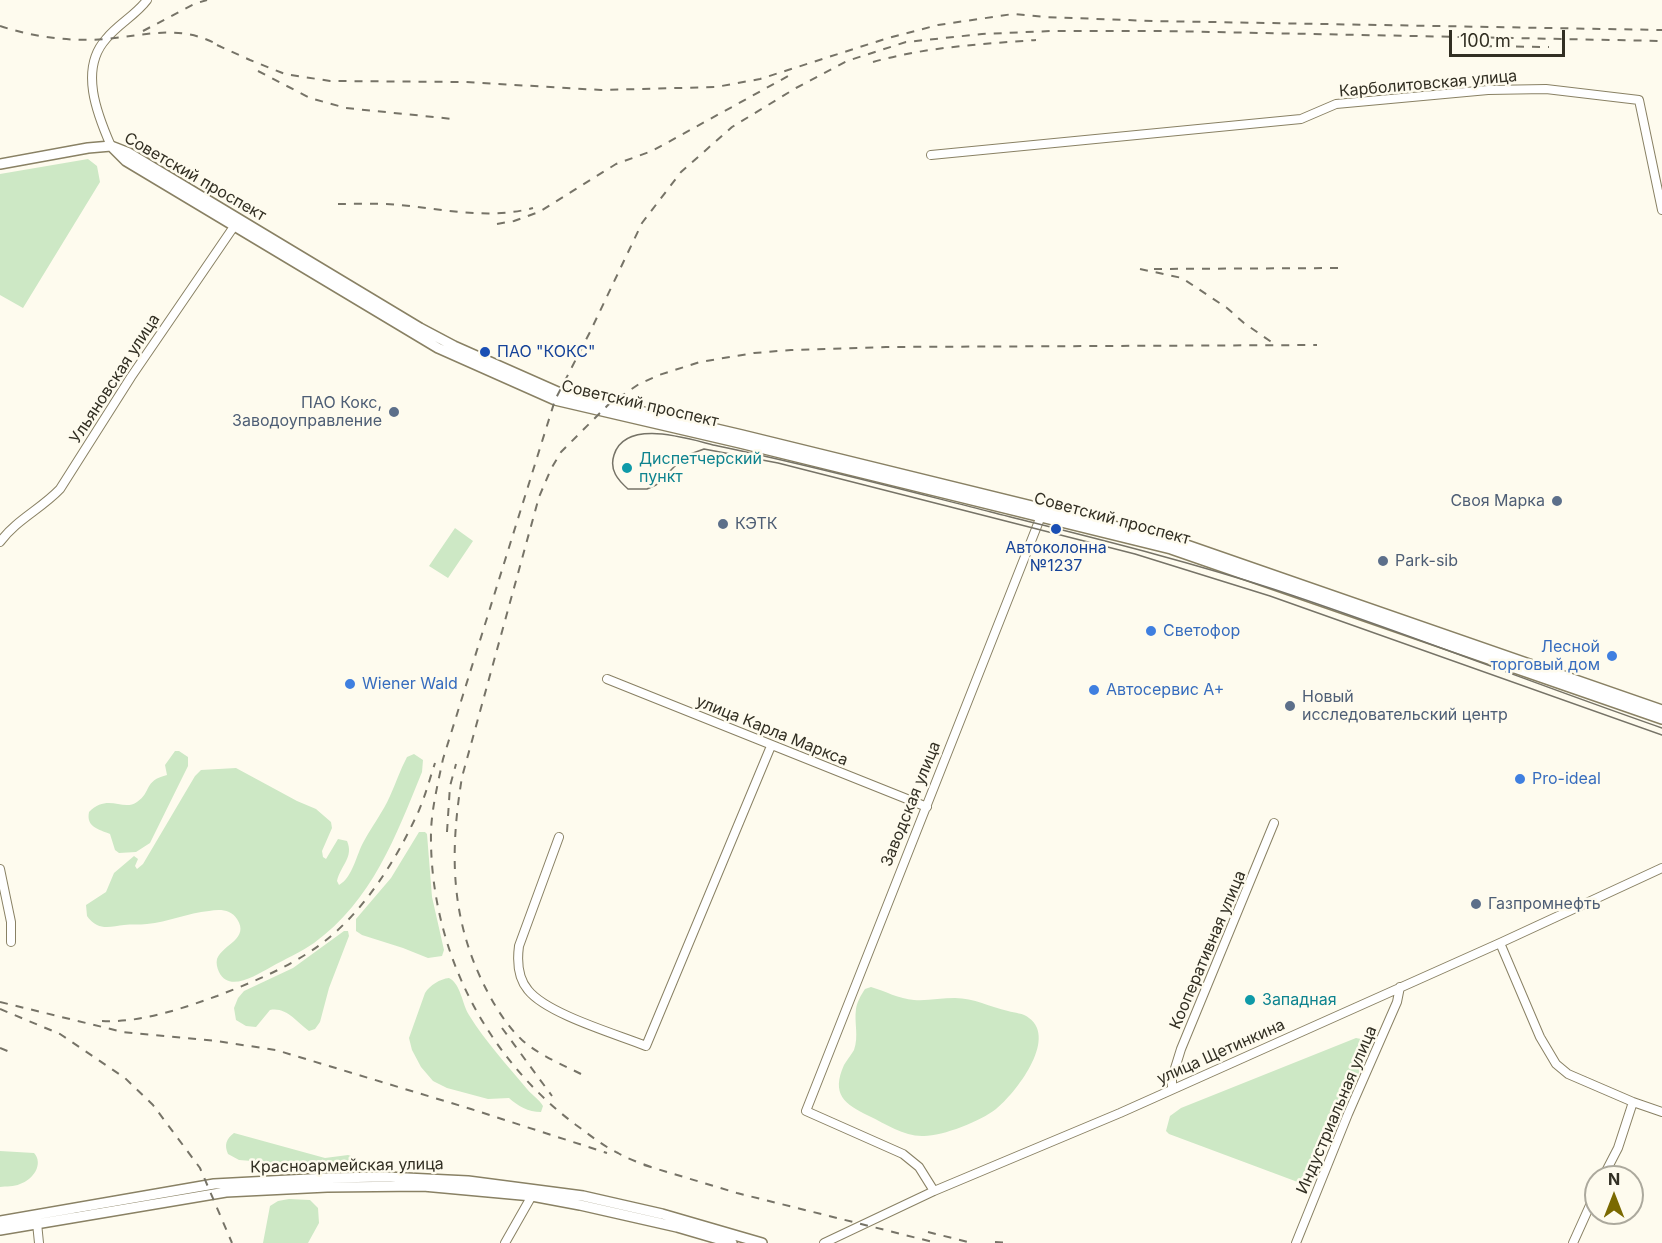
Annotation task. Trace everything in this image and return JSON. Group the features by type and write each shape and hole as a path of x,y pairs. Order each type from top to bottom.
{"main road":[{"path":"0,164 111,146"},
{"name":"Советский проспект","path":"111,146 126,162 237,222 429,333 558,392 1210,552 1662,710"},
{"name":"Советский проспект","path":"1042,512 1210,561 1662,719"},
{"name":"Красноармейская улица","path":"0,1221 223,1183 387,1177 468,1180 619,1213 732,1243"},
{"name":"Красноармейская улица","path":"0,1230 182,1198 257,1190 423,1186 534,1193 633,1207 762,1243"}],"street":[{"path":"111,146 95,103 92,87 94,60 105,39 147,0"},
{"name":"Карболитовская улица","path":"931,155 1301,119 1336,104 1488,90 1546,89 1639,100 1662,210"},
{"name":"Ульяновская улица","path":"0,542 18,522 60,489 131,377 237,222"},
{"name":"Заводская улица","path":"934,1191 919,1167 903,1154 806,1111 1042,512"},
{"name":"улица Карла Маркса","path":"607,679 927,807"},
{"path":"559,837 519,946 520,976 528,991 559,1012 646,1046 771,746"},
{"name":"Кооперативная улица","path":"1172,1088 1172,1078 1180,1049 1274,823"},
{"name":"улица Щетинкина","path":"824,1243 934,1191 1500,943 1662,868"},
{"path":"0,869 11,922 11,942"},
{"path":"1500,943 1540,1037 1556,1064 1568,1074 1662,1112"},
{"name":"Индустриальная улица","path":"1296,1243 1348,1114 1397,1002 1400,987"},
{"path":"1609,1165 1618,1148 1633,1102"},
{"path":"505,1243 534,1193"},
{"path":"1573,1243 1584,1218"},
{"path":"37,1223 39,1243"}],"green space":[{"path":"88,159 97,166 100,182 23,308 0,295 0,174"},
{"path":"455,528 473,541 448,578 429,566"},
{"path":"175,751 188,757 188,766 150,843 136,852 119,853 115,850 110,834 91,824 89,812 103,804 132,805 137,802 154,780 167,775 165,765"},
{"path":"414,754 423,760 422,772 392,843 367,887 352,908 314,943 258,974 236,982 223,978 219,972 217,959 240,932 237,919 228,912 213,910 155,923 107,927 97,925 87,916 86,905 106,892 114,873 134,856 138,859 135,866 137,869 143,864 195,776 201,770 236,768 316,809 331,822 332,828 322,851 323,857 326,859 338,839 347,841 349,847 348,856 337,881 339,885 348,877 364,841 387,802 407,757"},
{"path":"419,832 427,834 432,897 444,950 442,956 428,958 356,931 356,919 391,878"},
{"path":"344,931 348,931 349,936 329,988 320,1022 315,1029 309,1031 291,1016 276,1010 270,1010 256,1027 246,1026 236,1020 234,1008 244,991 293,968"},
{"path":"449,978 456,985 475,1025 543,1106 541,1112 524,1108 509,1098 488,1099 447,1088 433,1081 421,1067 412,1050 409,1038 425,993 436,983"},
{"path":"871,987 908,999 962,998 1024,1015 1037,1027 1039,1039 1030,1066 1013,1091 996,1109 972,1123 951,1131 917,1136 860,1112 842,1097 839,1084 844,1065 854,1050 857,1004 865,989"},
{"path":"1356,1038 1366,1040 1368,1049 1310,1183 1303,1184 1166,1131 1170,1116 1181,1108"},
{"path":"234,1133 325,1158 348,1155 354,1157 353,1161 338,1166 271,1169 252,1161 239,1160 228,1154 226,1142"},
{"path":"0,1151 34,1153 38,1162 36,1171 25,1182 15,1186 0,1187"},
{"path":"310,1200 318,1208 319,1223 308,1243 263,1243 270,1206 278,1201"}],"tram line":[{"path":"1662,728 1273,589 1097,539 821,469 676,436 645,434 632,437 621,443 614,455 614,470 628,489 647,489 656,485 685,456 704,449 778,463 1135,554 1270,596 1662,735"}],"railway":[{"path":"143,31 194,4 207,0"},
{"path":"217,45 285,74 330,81 465,82 601,90 716,87 760,79 888,38 938,25 1013,14 1153,21 1662,30"},
{"path":"0,26 39,36 79,40 151,33 180,33 194,35 223,48"},
{"path":"651,1167 612,1150 576,1125 543,1097 514,1066 489,1032 468,995 452,956 440,916 433,874 431,831 443,759 555,400 642,223 681,172 732,127 796,88 847,61 906,42 982,34 1051,31 1163,31 1662,41"},
{"path":"873,62 933,50 1036,40"},
{"path":"1468,46 1549,47"},
{"path":"258,71 310,98 346,108 453,119"},
{"path":"497,224 539,212 616,164 652,151 790,75"},
{"path":"338,204 391,204 483,213 533,208"},
{"path":"1154,269 1344,268"},
{"path":"1140,269 1182,278 1277,344"},
{"path":"581,1074 543,1055 522,1040 505,1020 487,991 472,958 459,907 456,882 456,830 462,777 539,497 561,452 608,405 639,384 659,375 700,362 754,353 886,347 1317,345"},
{"path":"102,1021 146,1017 217,996 286,966 325,941 357,911 395,857 424,798 435,763"},
{"path":"447,832 450,786 456,764"},
{"path":"0,1002 123,1032 216,1041 276,1050 607,1153"},
{"path":"0,1009 60,1034 125,1078 153,1105 200,1168 232,1243"},
{"path":"502,1028 552,1096"},
{"path":"0,1048 10,1052"},
{"path":"644,1165 737,1193 937,1243"},
{"path":"928,1232 972,1243"},
{"path":"995,1242 1008,1243"}],"place":[{"name":"ПАО \"КОКС\"","path":"485,352"},
{"name":"ПАО Кокс, Заводоуправление","path":"394,412"},
{"name":"Диспетчерский пункт","path":"627,468"},
{"name":"Своя Марка","path":"1557,501"},
{"name":"КЭТК","path":"723,524"},
{"name":"Автоколонна №1237","path":"1056,529"},
{"name":"Park-sib","path":"1383,561"},
{"name":"Светофор","path":"1151,631"},
{"name":"Лесной торговый дом","path":"1612,656"},
{"name":"Wiener Wald","path":"350,684"},
{"name":"Автосервис А+","path":"1094,690"},
{"name":"Новый исследовательский центр","path":"1290,706"},
{"name":"Pro-ideal","path":"1520,779"},
{"name":"Газпромнефть","path":"1476,904"},
{"name":"Западная","path":"1250,1000"}]}
